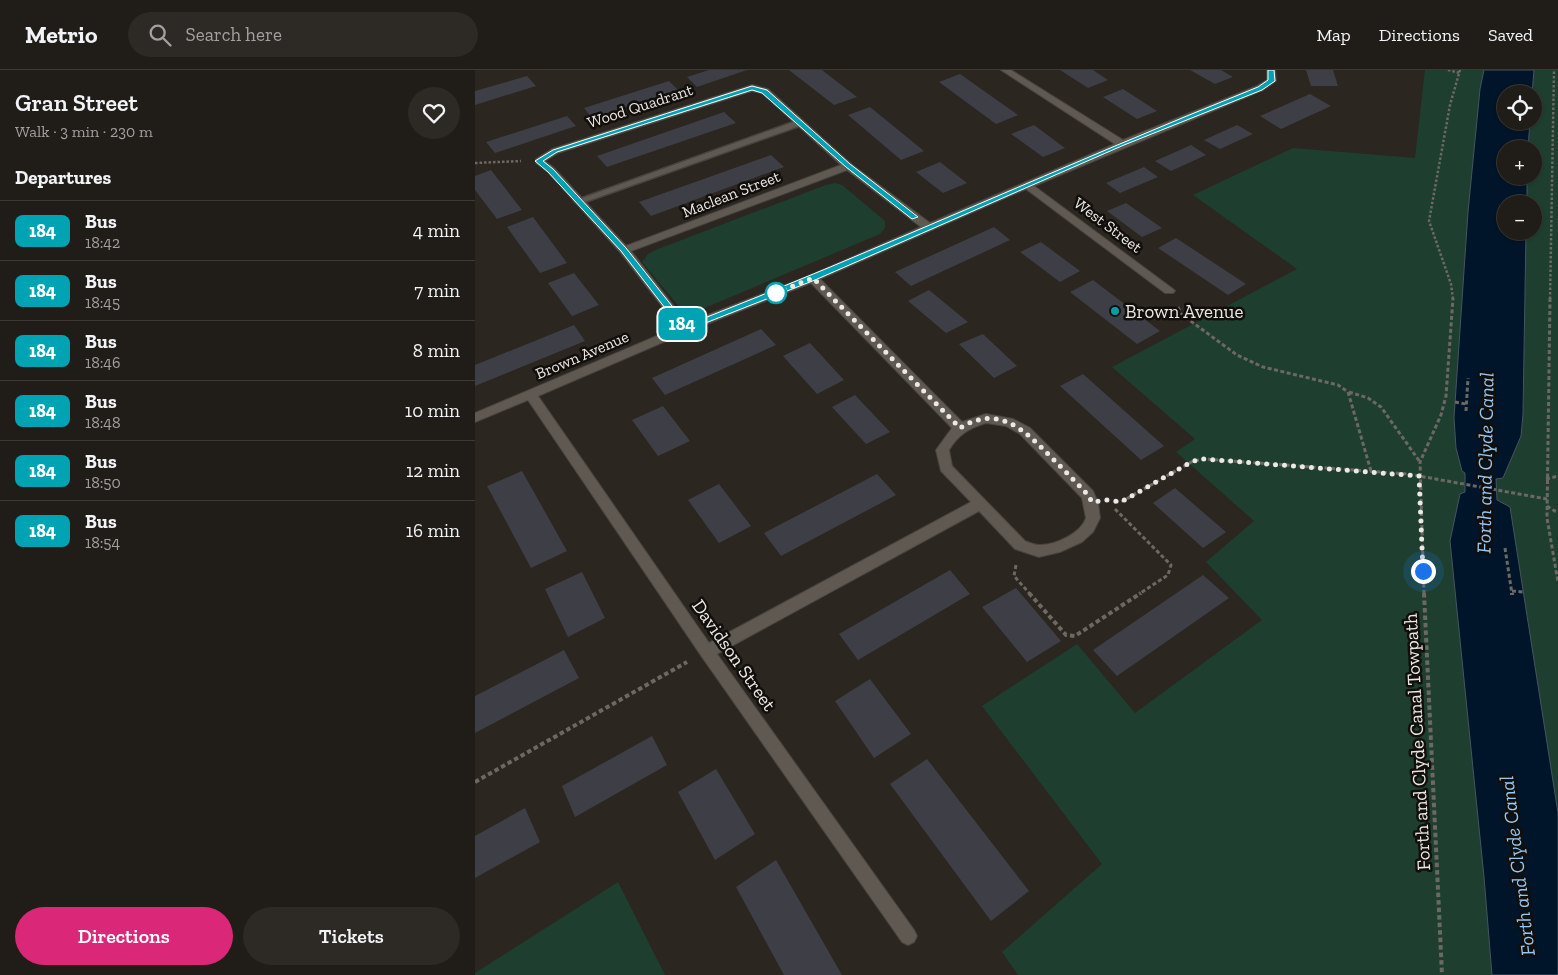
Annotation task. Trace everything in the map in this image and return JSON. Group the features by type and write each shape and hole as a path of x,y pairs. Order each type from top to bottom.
{"street":[{"path":"1005,70 1122,144"},
{"name":"Brown Avenue","path":"475,418 685,328 813,278 1122,144 1260,88 1272,81 1271,70"},
{"name":"Wood Quadrant","path":"539,161 555,151 752,88 765,91 848,166 928,227"},
{"path":"539,161 551,170 624,250 685,328"},
{"name":"Maclean Street","path":"624,250 848,166"},
{"name":"West Street","path":"1027,185 1169,291"},
{"path":"813,278 960,428"},
{"name":"Davidson Street","path":"531,394 707,652 909,936"},
{"path":"987,418 1009,422 1025,431 1088,495 1094,508 1092,523 1085,534 1053,550 1037,551 1020,545 946,468 942,450 953,433 960,428 987,418"},
{"path":"707,652 979,504"}],"lane":[{"path":"579,201 799,123"}],"path":[{"path":"1447,70 1460,72"},
{"path":"1554,70 1546,479 1547,506 1558,582"},
{"name":"Forth and Clyde Canal Towpath","path":"1443,975 1419,476 1420,462 1441,415 1446,396 1454,304 1451,284 1429,221 1450,105 1460,72"},
{"path":"1554,75 1558,76"},
{"path":"475,163 539,161"},
{"path":"1169,291 1181,314 1237,355 1263,367 1338,385 1348,392 1368,398 1381,407 1420,462"},
{"path":"1466,411 1469,378"},
{"path":"1348,392 1371,472"},
{"path":"1455,402 1467,404"},
{"path":"1092,502 1106,500 1121,502 1193,461 1204,459 1419,476 1547,499"},
{"path":"1546,479 1558,476"},
{"path":"1020,545 1014,576 1066,635 1075,636 1167,575 1171,566 1106,500"},
{"path":"1547,506 1558,513"},
{"path":"1505,548 1512,593 1523,592"},
{"path":"475,782 707,652"}],"green space":[{"path":"1425,70 1484,70 1480,89 1468,212 1454,418 1456,448 1465,472 1484,877 1492,975 1018,975 1002,952 1102,864 982,706 1077,644 1135,713 1262,620 1206,562 1254,521 1176,452 1195,439 1112,367 1297,269 1193,195 1293,148 1415,158"},
{"path":"1534,70 1558,70 1558,813 1510,507 1497,500 1496,479 1503,478 1521,436 1526,240 1542,240 1542,195 1527,195 1527,185 1542,185 1542,140 1529,140 1529,130 1542,130 1542,85 1533,85"},
{"path":"835,183 842,185 885,221 885,228 880,234 702,309 688,311 681,309 642,262 648,254 658,249"},
{"path":"618,882 665,975 475,975 475,973"}],"water":[{"name":"Forth and Clyde Canal","path":"1484,70 1534,70 1533,85 1497,85 1497,130 1529,130 1529,140 1497,140 1497,185 1527,185 1527,195 1497,195 1497,240 1526,240 1521,436 1503,478 1496,479 1497,500 1510,507 1558,813 1558,975 1492,975 1450,541 1460,494 1465,492 1465,473 1462,471 1456,448 1454,418 1468,212 1480,89"}],"building":[{"path":"709,70 747,70 697,87 687,77"},
{"path":"789,70 822,70 857,97 834,105"},
{"path":"1060,70 1093,70 1108,80 1088,88"},
{"path":"1190,70 1221,70 1233,77 1215,84"},
{"path":"1306,70 1333,70 1338,86 1311,86"},
{"path":"960,74 1018,115 996,124 939,82"},
{"path":"527,76 536,86 475,105 475,91"},
{"path":"669,81 678,90 592,118 584,108"},
{"path":"1123,89 1157,111 1137,119 1103,97"},
{"path":"1310,94 1331,106 1281,129 1260,116"},
{"path":"870,107 924,151 901,160 848,115"},
{"path":"724,112 736,123 607,167 597,156"},
{"path":"567,116 576,126 495,153 486,142"},
{"path":"1034,125 1065,148 1043,157 1011,134"},
{"path":"1237,125 1253,134 1220,149 1204,140"},
{"path":"1191,145 1206,155 1171,171 1155,161"},
{"path":"771,155 784,167 651,216 639,202"},
{"path":"940,162 967,183 943,193 916,172"},
{"path":"1144,167 1158,177 1120,193 1106,183"},
{"path":"491,170 522,210 497,219 475,190 475,176"},
{"path":"1126,203 1162,228 1142,237 1107,211"},
{"path":"533,217 567,263 540,273 507,227"},
{"path":"994,227 1010,240 911,286 895,272"},
{"path":"1176,238 1246,284 1228,295 1158,248"},
{"name":"Brown Avenue","path":"1041,242 1080,271 1060,282 1020,252"},
{"path":"574,273 599,305 572,316 548,283"},
{"name":"Brown Avenue","path":"1093,280 1160,331 1137,344 1070,292"},
{"path":"929,290 968,322 946,333 908,301"},
{"path":"574,325 585,341 475,386 475,365"},
{"path":"761,329 776,345 665,395 652,378"},
{"path":"983,334 1017,366 994,378 959,344"},
{"path":"810,343 844,380 817,394 783,356"},
{"path":"1083,374 1164,446 1141,460 1060,386"},
{"path":"855,395 890,432 866,444 832,407"},
{"path":"663,406 690,441 658,456 632,420"},
{"path":"522,471 567,551 531,568 487,486"},
{"path":"877,474 896,495 781,556 764,533"},
{"path":"719,484 751,526 719,543 688,500"},
{"path":"1175,488 1226,532 1203,548 1153,503"},
{"path":"950,570 970,594 858,660 839,634"},
{"path":"582,572 605,618 568,637 545,589"},
{"path":"1203,575 1229,598 1117,676 1093,650"},
{"path":"1016,588 1061,641 1027,662 982,607"},
{"path":"564,650 579,678 475,733 475,696"},
{"path":"870,679 911,734 874,758 835,701"},
{"path":"652,736 667,765 575,817 562,786"},
{"path":"927,759 1029,891 991,921 890,784"},
{"path":"716,769 755,834 715,860 678,792"},
{"path":"525,808 540,842 475,878 475,836"},
{"path":"776,860 842,975 784,975 736,887"}],"bus line":[{"name":"184","path":"914,217 848,166 765,91 752,88 555,151 539,161 551,170 624,250 685,328 813,278 1122,144 1260,88 1272,81 1271,70"}],"place":[{"name":"Brown Avenue","path":"1115,311"}],"route":[{"path":"776,293 813,278 960,428 987,418 1009,422 1025,431 1088,495 1092,502 1106,500 1121,502 1193,461 1204,459 1419,476 1423,571"}]}
